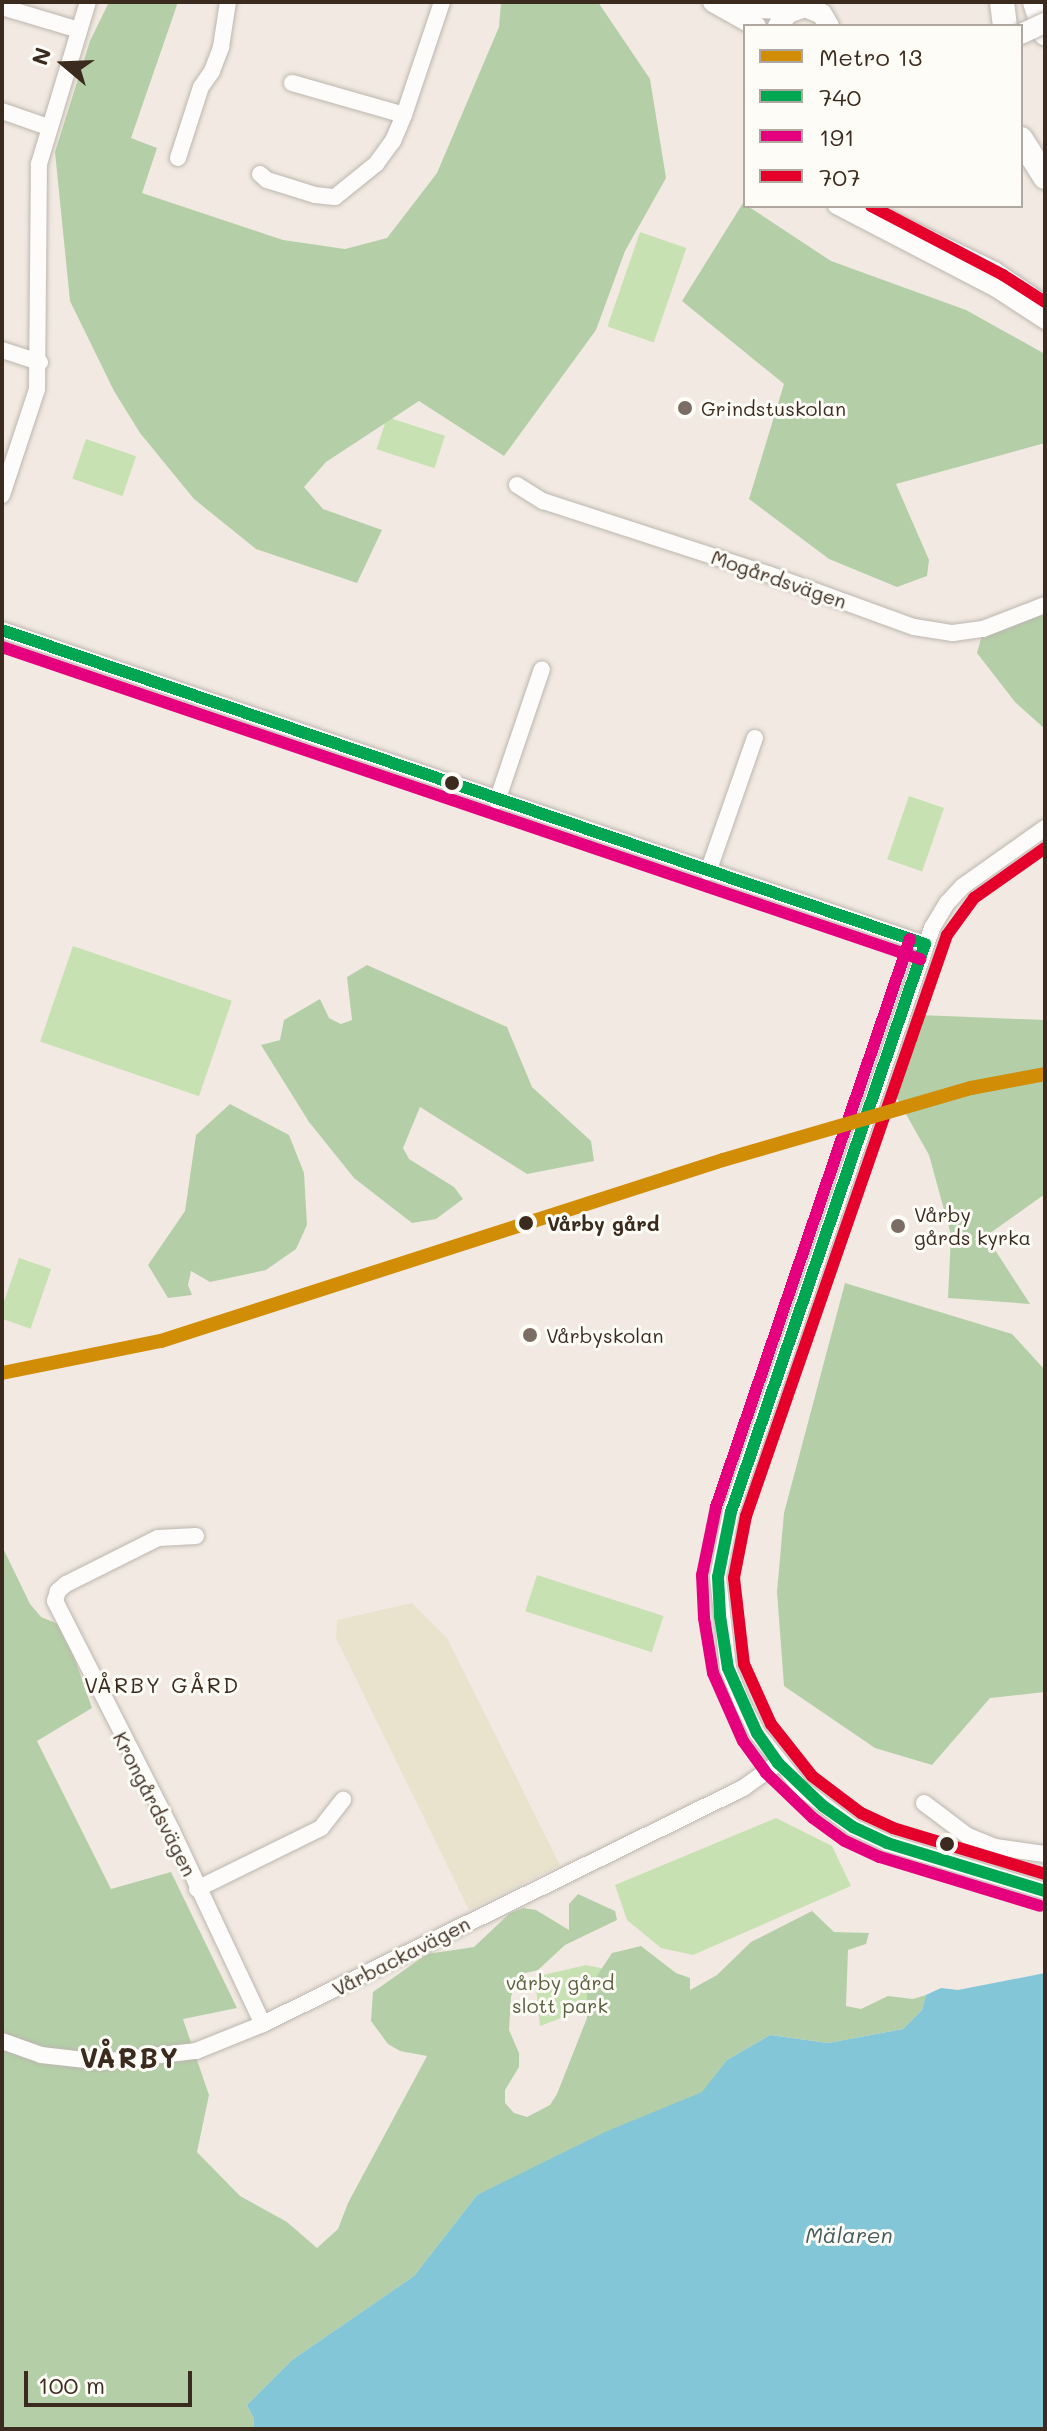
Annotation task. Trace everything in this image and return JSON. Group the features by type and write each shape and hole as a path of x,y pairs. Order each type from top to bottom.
{"highway":[{"path":"1002,2 1005,24"},
{"path":"1035,2 1045,33"},
{"path":"1023,142 1045,177"}],"main road":[{"path":"713,2 752,24"},
{"path":"744,2 760,8 815,9 830,24"},
{"path":"780,24 795,10"},
{"path":"1023,33 1045,23"},
{"path":"1023,134 1045,150"}],"street":[{"path":"3,490 37,389 40,362 39,164 88,2"},
{"path":"178,158 201,87 212,71 221,47 228,2"},
{"path":"260,174 267,180 315,195 335,197 344,193 376,164 393,141 404,115 442,2"},
{"path":"2,7 79,30"},
{"path":"292,83 404,115"},
{"path":"2,111 48,127"},
{"path":"840,208 996,289 1045,321"},
{"path":"867,208 995,270 1045,304"},
{"path":"2,350 40,362"},
{"name":"Mogårdsvägen","path":"517,485 543,501 768,574 914,627 953,633 983,629 1045,605"},
{"path":"2,630 497,801 925,944"},
{"path":"497,801 542,669"},
{"path":"708,872 755,738"},
{"path":"1045,828 954,894 925,944 731,1512 722,1550 719,1603 728,1668 757,1733 801,1788 853,1827 887,1843 1045,1891"},
{"name":"Krongårdsvägen","path":"196,1536 158,1538 66,1584 58,1591 55,1601 172,1831 263,2024"},
{"name":"Vårbackavägen","path":"2,2041 41,2055 102,2062 196,2051 263,2024 743,1788 778,1763"},
{"path":"197,1889 321,1828 343,1800"},
{"path":"924,1803 968,1836 1022,1853 1045,1854"},
{"path":"1013,1882 1022,1853"}],"shaded area":[{"path":"412,1603 447,1638 560,1865 469,1910 336,1638 337,1620"}],"green space":[{"path":"109,2 178,2 131,138 157,148 142,193 283,240 345,249 387,238 437,173 499,27 501,2 598,2 650,79 666,178 625,251 596,330 504,456 419,401 326,462 304,487 323,509 382,530 357,583 256,549 194,499 140,433 114,391 70,301 55,152 90,41"},
{"path":"743,203 743,208 751,208 831,261 966,310 1045,354 1045,443 896,484 929,560 927,576 897,587 829,559 749,499 784,384 682,301"},
{"path":"640,232 686,248 654,343 607,327"},
{"path":"387,417 445,436 435,468 376,449"},
{"path":"86,439 136,456 122,496 72,479"},
{"path":"1045,613 1045,729 1015,702 977,653 982,635"},
{"path":"909,796 944,808 922,871 887,859"},
{"path":"73,946 232,1001 199,1096 40,1041"},
{"path":"367,965 507,1027 532,1087 591,1141 594,1161 527,1174 420,1107 403,1148 409,1159 454,1187 463,1199 436,1219 412,1223 354,1178 309,1122 261,1045 280,1040 284,1020 320,999 329,1018 341,1024 352,1020 347,977"},
{"path":"919,1015 1045,1020 1045,1194 986,1236 1030,1304 948,1298 951,1235 929,1155 889,1084"},
{"path":"230,1104 289,1135 304,1173 307,1225 296,1249 266,1270 210,1282 191,1271 188,1285 192,1295 168,1298 148,1265 185,1211 196,1135"},
{"path":"19,1258 51,1269 31,1329 2,1319 2,1307"},
{"path":"845,1283 1012,1334 1045,1370 1045,1692 990,1698 932,1765 875,1748 784,1686 777,1592 784,1513"},
{"path":"2,1546 30,1604 41,1617 63,1626 92,1708 37,1741 111,1889 171,1872 237,2008 183,2019 209,2095 197,2152 240,2196 287,2222 317,2248 338,2229 348,2203 427,2056 400,2051 388,2044 371,2021 373,1992 427,1954 474,1947 510,1913 523,1908 536,1910 569,1930 569,1904 578,1894 615,1911 617,1920 565,1945 538,1970 517,1975 511,1997 509,2030 519,2053 519,2067 505,2090 505,2103 514,2113 527,2117 550,2105 557,2094 587,2018 587,1991 612,1953 641,1946 676,1973 690,1978 690,1990 717,1975 751,1942 812,1911 834,1932 869,1933 866,1944 848,1950 846,2006 861,2009 888,1996 913,1999 926,1995 922,2010 903,2029 828,2043 770,2035 727,2060 703,2092 477,2195 414,2276 292,2360 247,2405 254,2419 253,2429 2,2429"},
{"path":"537,1575 663,1616 652,1652 525,1611"},
{"path":"776,1818 832,1846 851,1886 693,1955 661,1948 627,1920 615,1885"},
{"name":"vårby gård slott park","path":"586,1965 677,1984 590,2007 540,2026 535,1977"}],"water":[{"name":"Mälaren","path":"1045,1973 1045,2429 253,2429 254,2419 247,2405 292,2360 414,2276 477,2195 605,2132 702,2092 727,2060 770,2035 828,2043 903,2029 922,2010 926,1995 941,1988 958,1990"}],"metro line":[{"name":"13","path":"2,1373 161,1341 723,1160 971,1088 1045,1074"}],"transit line":[{"name":"707","path":"875,208 1003,275 1045,302"},
{"name":"740","path":"2,630 925,944"},
{"name":"191","path":"2,647 920,959"},
{"name":"707","path":"1045,848 974,898 947,935 746,1516 734,1578 744,1664 771,1724 812,1776 861,1813 893,1828 1045,1874"},
{"name":"191","path":"910,939 716,1507 702,1575 704,1618 713,1673 743,1741 766,1773 813,1818 845,1841 880,1857 1040,1906"},
{"name":"740","path":"925,944 731,1512 718,1577 720,1616 728,1668 757,1733 778,1763 823,1806 853,1827 887,1843 1045,1891"}],"place":[{"name":"Grindstuskolan","path":"685,408"},
{"name":"Vårby gård","path":"526,1223"},
{"name":"Vårby gårds kyrka","path":"898,1226"},
{"name":"Vårbyskolan","path":"530,1335"}],"district":[{"name":"VÅRBY GÅRD","path":"162,1685"},
{"name":"VÅRBY","path":"130,2057"}]}
